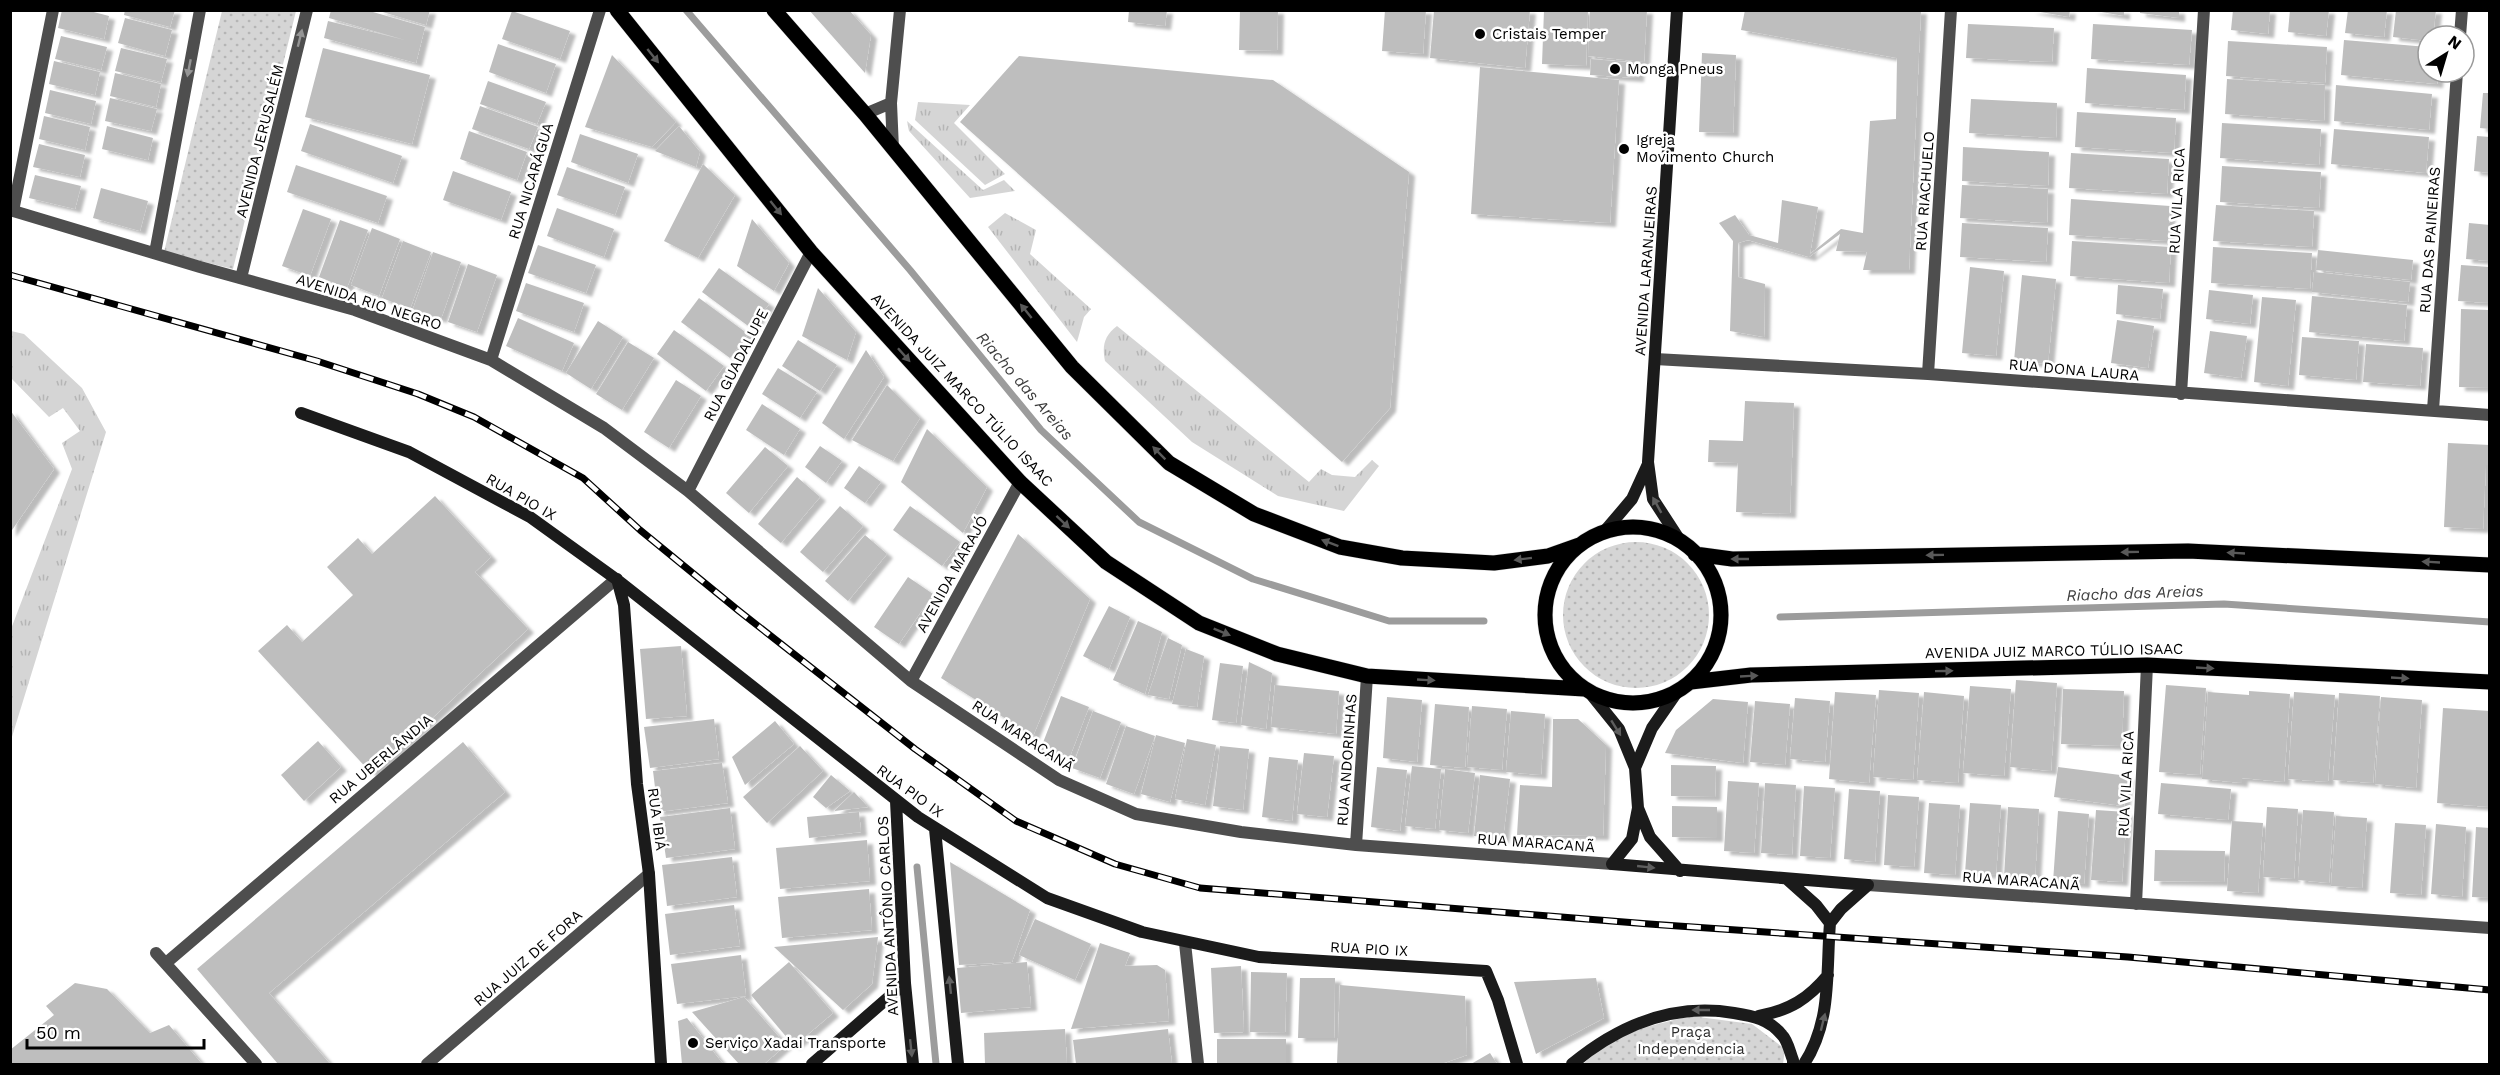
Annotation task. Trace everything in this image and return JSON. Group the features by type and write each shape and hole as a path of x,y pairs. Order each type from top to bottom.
{"main road":[{"name":"AVENIDA JUIZ MARCO TÚLIO ISAAC","path":"617,10 811,252 1020,483 1106,562 1199,623 1276,654 1367,676 1587,691"},
{"path":"774,10 865,114 1082,377 1169,463 1254,514 1340,547 1402,558 1494,563 1548,556 1580,545 1604,532 1630,527 1656,530 1681,542 1695,554 1714,581 1720,608 1719,635 1708,661 1691,682 1677,692 1638,704 1613,701 1587,691 1563,670 1549,646 1544,618 1548,590 1560,565 1580,545"},
{"path":"1695,554 1732,559 2188,551 2490,565"},
{"name":"AVENIDA JUIZ MARCO TÚLIO ISAAC","path":"1691,682 1750,675 2147,665 2490,682"}],"street":[{"path":"12,211 53,10"},
{"path":"154,253 200,10"},
{"name":"AVENIDA JERUSALÉM","path":"241,278 307,10"},
{"name":"RUA NICARÁGUA","path":"490,360 600,10"},
{"path":"893,149 891,103 900,10"},
{"name":"AVENIDA LARANJEIRAS","path":"1677,10 1648,462 1653,499 1681,542"},
{"name":"RUA RIACHUELO","path":"1928,374 1951,10"},
{"name":"RUA VILA RICA","path":"2181,394 2204,10"},
{"name":"RUA DAS PAINEIRAS","path":"2433,410 2456,84"},
{"path":"865,114 891,103"},
{"name":"AVENIDA RIO NEGRO","path":"12,211 355,310 490,360 604,429 688,491"},
{"name":"RUA GUADALUPE","path":"688,491 811,252"},
{"name":"RUA DONA LAURA","path":"1655,359 1928,374 2490,415"},
{"name":"RUA PIO IX","path":"301,413 409,452 530,517 616,579 896,801 1047,898 1142,932 1259,957 1486,971 1498,999 1517,1065"},
{"name":"AVENIDA LARANJEIRAS","path":"1604,532 1632,500 1648,462"},
{"name":"AVENIDA MARAJÓ","path":"910,681 1020,483"},
{"name":"RUA MARACANÃ","path":"688,491 910,681 1059,780 1136,814 1241,832 1356,845 1788,880 2490,928"},
{"name":"RUA IBIÁ","path":"616,579 624,605 636,784 649,874 661,1065"},
{"name":"RUA UBERLÂNDIA","path":"166,963 616,579"},
{"name":"RUA VILA RICA","path":"2136,904 2147,665"},
{"name":"RUA ANDORINHAS","path":"1356,845 1367,676"},
{"path":"1587,691 1619,729 1635,768 1638,808 1632,839 1612,864"},
{"path":"1635,768 1652,728 1677,692"},
{"name":"AVENIDA ANTÔNIO CARLOS","path":"896,801 904,982 913,1065"},
{"path":"1638,808 1650,837 1680,871"},
{"path":"935,828 958,1065"},
{"name":"RUA JUIZ DE FORA","path":"427,1065 649,874"},
{"path":"1788,880 1816,905 1830,923"},
{"path":"1804,1065 1819,1035 1827,1007 1830,923 1841,909 1868,885"},
{"path":"1185,943 1198,1065"},
{"path":"156,953 256,1065"},
{"path":"1572,1065 1639,1022 1664,1014 1690,1010 1717,1010 1759,1016 1778,1012 1813,993 1828,975"},
{"path":"812,1065 904,982"},
{"path":"1759,1016 1783,1035 1793,1065"}],"green space":[{"path":"222,11 296,11 233,269 164,252"},
{"path":"918,102 970,105 954,123 1005,174 985,185 915,120"},
{"path":"907,121 983,190 1004,180 1015,191 970,198 909,131"},
{"path":"1005,213 1036,230 1030,254 1091,309 1084,317 1077,342 988,227"},
{"path":"1117,326 1309,482 1321,469 1332,475 1355,477 1372,460 1379,466 1344,511 1278,496 1192,442 1105,361 1105,342"},
{"path":"11,331 24,334 82,388 106,432 11,740 11,629 72,469 62,443 80,431 63,408 49,417 11,378"},
{"path":"1636,542 1664,548 1688,563 1703,587 1709,615 1703,643 1688,667 1664,682 1636,688 1608,682 1584,667 1569,643 1563,615 1569,587 1584,563 1608,548"},
{"name":"Praça Independencia","path":"1691,1016 1752,1024 1785,1049 1783,1064 1583,1064 1608,1044 1621,1037 1646,1027"}],"building":[{"path":"62,10 86,10 109,16 104,39 58,28"},
{"path":"125,10 175,10 170,27 124,15"},
{"path":"331,10 366,10 425,27 416,63 324,38 328,21 405,40 329,18"},
{"path":"376,10 430,10 426,25"},
{"path":"809,10 849,10 871,35 865,73"},
{"path":"1129,10 1167,10 1165,26 1128,22"},
{"path":"1240,10 1278,10 1277,51 1239,50"},
{"path":"1385,10 1426,10 1423,54 1382,51"},
{"name":"Cristais Temper","path":"1434,10 1530,10 1525,68 1430,58"},
{"path":"1544,10 1588,10 1586,66 1542,64"},
{"path":"1590,10 1647,10 1644,62 1588,56"},
{"path":"1745,10 1921,10 1909,270 1863,270 1867,252 1836,251 1840,234 1809,257 1748,240 1738,243 1738,277 1765,284 1764,337 1730,331 1733,241 1719,223 1735,215 1749,235 1778,243 1782,200 1818,207 1810,254 1841,229 1863,233 1870,121 1896,119 1897,58 1741,30"},
{"path":"2029,10 2070,10 2069,17"},
{"path":"2090,10 2124,10 2124,16"},
{"path":"2140,10 2179,10 2179,18 2140,13"},
{"path":"2233,10 2270,10 2268,34 2231,30"},
{"path":"2290,10 2329,10 2326,36 2288,32"},
{"path":"2348,10 2387,10 2384,37 2345,33"},
{"path":"2396,10 2436,10 2434,24 2416,24 2416,40 2393,37"},
{"path":"512,11 570,31 560,59 502,39"},
{"path":"125,18 172,30 165,56 118,43"},
{"path":"1968,24 2054,28 2052,62 1966,58"},
{"path":"2093,24 2192,30 2189,65 2091,59"},
{"path":"61,36 107,47 101,70 55,59"},
{"path":"2344,40 2416,46 2416,82 2341,75"},
{"path":"2228,41 2327,47 2325,83 2226,76"},
{"path":"498,44 556,64 546,93 489,72"},
{"path":"121,48 167,59 161,82 115,71"},
{"path":"323,48 430,75 412,144 305,117"},
{"path":"1702,53 1736,55 1733,133 1699,132"},
{"path":"612,55 676,122 652,147 585,127"},
{"path":"1019,56 1273,80 1409,172 1390,408 1342,462 960,122"},
{"name":"Monga Pneus","path":"1591,59 1639,63 1638,78 1590,75"},
{"path":"54,61 100,72 95,95 49,84"},
{"path":"1480,67 1619,80 1610,223 1471,214"},
{"path":"2087,68 2186,75 2184,110 2085,103"},
{"path":"115,73 161,84 156,107 110,96"},
{"path":"2227,79 2325,85 2324,121 2225,114"},
{"path":"488,81 546,102 537,124 480,104"},
{"path":"2336,85 2432,94 2429,130 2334,121"},
{"path":"50,90 96,101 91,124 45,113"},
{"path":"2483,93 2490,93 2490,129 2480,128"},
{"path":"110,98 157,109 151,131 105,121"},
{"path":"1971,99 2057,103 2056,138 1969,133"},
{"path":"480,106 538,127 529,149 472,129"},
{"path":"2077,112 2176,118 2174,153 2075,147"},
{"path":"44,116 90,127 85,150 39,139"},
{"path":"2222,123 2321,129 2319,165 2220,158"},
{"path":"310,124 402,156 393,183 301,151"},
{"path":"107,126 153,138 148,160 102,149"},
{"path":"679,126 700,152 696,167 655,151"},
{"path":"2334,129 2429,137 2426,173 2331,164"},
{"path":"469,131 527,152 517,180 460,159"},
{"path":"580,134 638,154 628,183 571,162"},
{"path":"2477,136 2490,137 2490,173 2474,171"},
{"path":"39,144 85,155 80,177 33,167"},
{"path":"1963,147 2049,152 2048,186 1962,181"},
{"path":"2071,153 2169,159 2167,194 2069,188"},
{"path":"703,164 735,195 698,258 664,241"},
{"path":"296,165 387,196 378,223 287,192"},
{"path":"2222,166 2321,172 2319,208 2220,202"},
{"path":"567,167 625,187 615,215 557,195"},
{"path":"453,171 511,192 501,220 443,200"},
{"path":"35,175 81,186 75,209 29,198"},
{"path":"1962,185 2048,189 2047,223 1960,218"},
{"path":"101,188 148,201 140,231 93,218"},
{"path":"2071,199 2170,206 2168,241 2069,235"},
{"path":"2216,205 2314,211 2312,247 2213,241"},
{"path":"557,208 614,229 604,257 547,236"},
{"path":"303,209 331,219 310,276 282,266"},
{"path":"752,219 789,263 774,291 737,266"},
{"path":"340,220 368,230 347,288 319,277"},
{"path":"1962,223 2048,228 2046,262 1960,257"},
{"path":"2469,223 2490,225 2490,261 2466,259"},
{"path":"372,228 400,239 379,296 351,285"},
{"path":"403,241 431,252 410,309 382,298"},
{"path":"2072,241 2171,247 2169,283 2070,276"},
{"path":"538,245 596,265 586,293 528,273"},
{"path":"2213,247 2312,253 2310,289 2211,283"},
{"path":"2318,250 2413,260 2411,280 2316,270"},
{"path":"433,252 461,262 441,319 413,309"},
{"path":"468,264 497,275 477,332 448,322"},
{"path":"2461,265 2490,267 2490,303 2458,301"},
{"path":"1970,267 2004,271 1996,356 1962,353"},
{"path":"719,268 769,304 751,328 702,292"},
{"path":"2314,272 2410,282 2408,302 2312,292"},
{"path":"2022,275 2056,279 2048,364 2014,361"},
{"path":"526,283 584,303 574,332 516,311"},
{"path":"2118,285 2163,289 2160,319 2116,314"},
{"path":"818,288 856,332 847,360 802,336"},
{"path":"2209,290 2253,295 2250,324 2206,319"},
{"path":"2312,296 2407,305 2404,341 2309,332"},
{"path":"2262,297 2296,300 2288,386 2254,382"},
{"path":"699,298 748,334 730,358 681,322"},
{"path":"2461,309 2490,310 2490,388 2459,387"},
{"path":"518,318 574,343 562,371 506,346"},
{"path":"2117,320 2154,326 2148,368 2111,363"},
{"path":"598,321 623,337 591,389 566,373"},
{"path":"674,330 724,366 706,391 657,354"},
{"path":"2210,331 2247,336 2241,378 2204,373"},
{"path":"2302,337 2359,341 2356,380 2299,375"},
{"path":"798,340 837,365 820,391 782,366"},
{"path":"628,342 654,358 622,410 596,394"},
{"path":"2366,344 2423,348 2420,386 2363,382"},
{"path":"866,350 884,377 844,439 822,423"},
{"path":"778,368 817,392 800,418 762,394"},
{"path":"676,380 701,396 669,448 644,432"},
{"path":"887,385 920,418 893,461 852,440"},
{"path":"1745,401 1794,403 1790,514 1736,512 1738,463 1708,462 1709,440 1743,441"},
{"path":"762,404 800,429 784,455 746,430"},
{"path":"10,410 54,469 10,533"},
{"path":"927,429 987,487 963,533 901,482"},
{"path":"2448,443 2490,445 2490,465 2486,465 2483,529 2444,527"},
{"path":"820,446 842,461 826,483 805,467"},
{"path":"765,447 788,466 749,513 726,493"},
{"path":"859,466 881,482 865,503 844,488"},
{"path":"797,477 820,497 781,543 758,524"},
{"path":"435,496 491,557 475,572 528,629 372,774 258,651 287,625 302,642 353,595 327,567 358,538 372,554"},
{"path":"840,506 863,526 823,572 800,552"},
{"path":"910,506 960,542 942,566 893,530"},
{"path":"1018,534 1090,599 1033,736 941,678"},
{"path":"865,535 887,554 848,601 825,581"},
{"path":"908,577 933,594 899,644 874,627"},
{"path":"1109,606 1130,617 1109,669 1083,656"},
{"path":"1138,621 1162,632 1145,694 1113,680"},
{"path":"1168,638 1182,645 1169,699 1148,695"},
{"path":"681,646 687,716 646,719 640,649"},
{"path":"1186,649 1204,656 1197,707 1172,704"},
{"path":"1249,662 1272,673 1266,729 1241,725"},
{"path":"1220,663 1243,666 1236,723 1212,720"},
{"path":"2016,680 2057,683 2051,771 2010,767"},
{"path":"1275,685 1339,691 1336,734 1271,727"},
{"path":"2166,685 2206,688 2200,775 2159,772"},
{"path":"1970,686 2011,689 2004,776 1963,773"},
{"path":"2063,689 2124,691 2122,746 2061,744"},
{"path":"1879,690 1919,693 1913,780 1873,777"},
{"path":"2249,691 2290,694 2284,782 2242,778 2242,783 2202,779 2208,692 2249,695"},
{"path":"1835,692 1876,695 1869,783 1829,779"},
{"path":"1924,692 1964,696 1958,783 1917,780"},
{"path":"2294,692 2335,695 2328,782 2288,779"},
{"path":"2339,693 2380,696 2373,783 2333,780"},
{"path":"1061,696 1089,707 1067,764 1039,753"},
{"path":"1387,697 1422,700 1417,762 1383,758"},
{"path":"2381,697 2422,700 2416,788 2375,784"},
{"path":"1795,698 1830,701 1825,762 1790,759"},
{"path":"1713,699 1748,702 1743,763 1665,753 1676,730"},
{"path":"1755,701 1790,704 1785,765 1750,762"},
{"path":"1435,704 1469,707 1465,768 1430,765"},
{"path":"1472,706 1507,709 1502,770 1467,767"},
{"path":"2443,708 2490,711 2490,807 2437,803"},
{"path":"1093,711 1121,722 1100,778 1072,768"},
{"path":"1511,711 1545,714 1541,775 1506,772"},
{"path":"714,719 719,759 650,768 644,727"},
{"path":"1553,719 1578,719 1606,745 1603,836 1517,835 1520,785 1552,787"},
{"path":"775,721 794,744 745,785 732,757"},
{"path":"1126,726 1155,736 1134,794 1106,784"},
{"path":"1156,735 1185,743 1170,802 1141,794"},
{"path":"1187,739 1216,745 1205,805 1175,799"},
{"path":"318,741 341,767 304,801 281,775"},
{"path":"463,742 505,792 269,993 330,1064 278,1064 197,969"},
{"path":"800,746 823,771 767,823 743,797"},
{"path":"1220,746 1249,749 1243,810 1213,806"},
{"path":"1304,753 1334,756 1327,817 1297,814"},
{"path":"1269,757 1298,760 1292,821 1262,817"},
{"path":"722,763 728,803 658,812 653,771"},
{"path":"1671,765 1716,766 1715,797 1671,796"},
{"path":"1412,766 1441,769 1435,829 1405,826"},
{"path":"1377,767 1407,770 1400,831 1371,827"},
{"path":"2058,767 2128,776 2124,806 2054,797"},
{"path":"1445,769 1475,773 1468,833 1439,830"},
{"path":"831,775 850,791 826,808 813,797"},
{"path":"1480,775 1510,779 1503,839 1474,836"},
{"path":"1728,781 1759,783 1754,853 1724,851"},
{"path":"1765,783 1796,785 1792,855 1761,853"},
{"path":"2161,783 2231,789 2228,820 2158,814"},
{"path":"1804,786 1835,788 1830,858 1800,856"},
{"path":"1849,789 1880,791 1875,862 1844,859"},
{"path":"854,792 868,807 834,811"},
{"path":"1888,795 1919,797 1914,867 1884,865"},
{"path":"1929,803 1960,805 1955,875 1924,873"},
{"path":"1970,803 2001,805 1996,875 1965,873"},
{"path":"1672,806 1717,807 1717,838 1672,837"},
{"path":"2008,807 2039,809 2035,879 2004,877"},
{"path":"2267,807 2298,809 2294,879 2263,877"},
{"path":"730,808 735,849 666,858 660,817"},
{"path":"2096,810 2127,812 2122,882 2091,880"},
{"path":"2303,810 2334,812 2329,883 2298,880"},
{"path":"2058,811 2089,814 2084,884 2053,882"},
{"path":"859,812 861,832 809,838 807,817"},
{"path":"2336,816 2367,818 2362,888 2331,886"},
{"path":"2232,821 2263,823 2258,893 2227,891"},
{"path":"2395,823 2426,825 2421,895 2390,893"},
{"path":"2436,824 2466,827 2462,897 2431,894"},
{"path":"2476,827 2490,828 2490,898 2472,897"},
{"path":"867,840 870,881 780,889 776,848"},
{"path":"2155,850 2225,851 2224,882 2154,881"},
{"path":"732,857 737,897 667,906 662,865"},
{"path":"950,862 1030,910 1012,962 959,965"},
{"path":"869,889 872,930 782,938 778,897"},
{"path":"734,905 740,946 670,955 665,914"},
{"path":"1035,919 1091,944 1075,980 1019,955"},
{"path":"878,937 872,984 843,1010 774,947"},
{"path":"1100,943 1130,953 1125,966 1157,965 1165,970 1169,1021 1071,1029"},
{"path":"741,955 746,996 677,1004 671,964"},
{"path":"789,962 833,1013 794,1046 751,995"},
{"path":"1027,962 1031,1007 961,1013 957,968"},
{"path":"1241,966 1244,1032 1214,1033 1211,968"},
{"path":"1251,972 1287,973 1285,1033 1250,1032"},
{"path":"1300,978 1335,978 1334,1038 1298,1038"},
{"path":"1596,978 1604,1018 1536,1054 1514,982"},
{"path":"75,983 107,989 150,1033 169,1025 202,1064 10,1064 10,1050 54,1015 46,1006"},
{"path":"1340,985 1465,996 1467,1055 1441,1064 1337,1064"},
{"path":"744,997 786,1045 764,1064 739,1064 692,1012"},
{"name":"Serviço Xadai Transporte","path":"687,1018 723,1064 682,1064 678,1021"},
{"path":"1065,1029 1067,1064 985,1064 984,1033"},
{"path":"1168,1029 1172,1064 1076,1064 1073,1040"},
{"path":"1217,1039 1286,1039 1286,1064 1217,1064"},
{"path":"1490,1053 1497,1064 1471,1064"}],"waterway":[{"name":"Riacho das Areias","path":"686,10 910,270 1041,430 1139,522 1253,579 1389,621 1484,621"},
{"name":"Riacho das Areias","path":"1780,617 2224,604 2490,622"},
{"path":"917,867 936,1064"}],"railway":[{"path":"10,275 317,361 418,394 474,417 583,478 640,530 739,611 915,749 1016,821 1115,864 1200,888 1649,924 2128,957 2490,990"}],"place":[{"name":"Cristais Temper","path":"1480,34"},
{"name":"Monga Pneus","path":"1615,69"},
{"name":"Igreja Movimento Church","path":"1624,149"},
{"name":"Serviço Xadai Transporte","path":"693,1043"}]}
